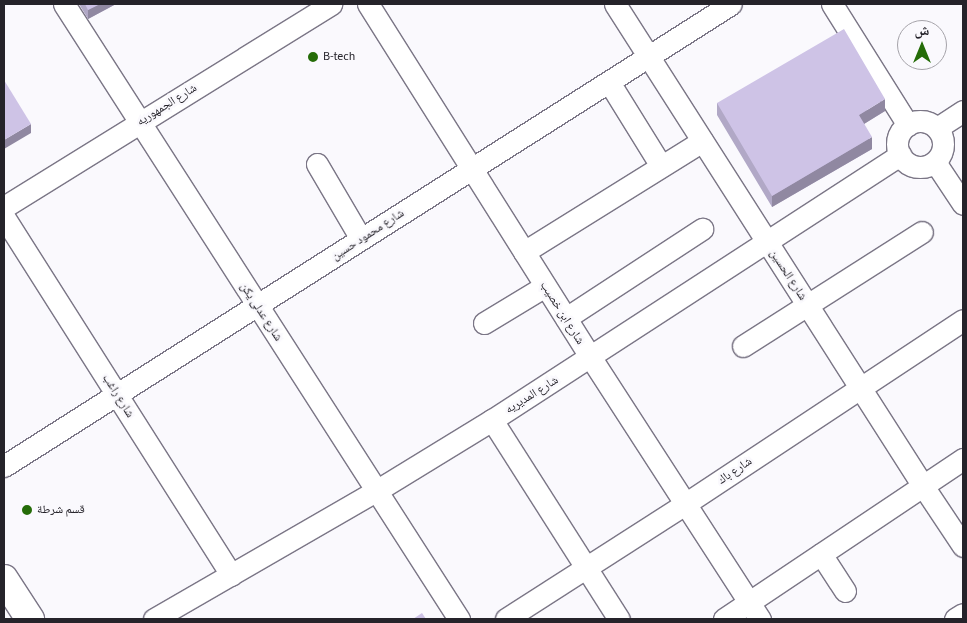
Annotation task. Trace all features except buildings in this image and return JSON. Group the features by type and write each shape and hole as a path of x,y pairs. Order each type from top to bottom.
{"main road":[{"path":"4,579 30,619"}],"street":[{"name":"شارع عدلى يكن","path":"64,4 459,619"},
{"name":"شارع الجمهوريه","path":"4,207 331,4"},
{"name":"شارع ابن خصيب","path":"368,4 545,286 755,611"},
{"name":"شارع الحسين","path":"616,4 766,242 963,546"},
{"name":"شارع محمود حسين","path":"4,466 731,4"},
{"path":"832,4 908,124"},
{"path":"609,82 662,166"},
{"path":"937,128 963,111"},
{"path":"924,122 937,128 942,136 944,146 941,155 935,162 930,166 916,167 904,160 897,148 899,135 908,124 924,122"},
{"path":"524,252 702,141"},
{"name":"شارع المديريه","path":"154,619 376,491 492,420 591,358 900,155"},
{"path":"935,162 963,204"},
{"path":"317,164 361,239"},
{"name":"شارع راغب","path":"4,217 231,575"},
{"path":"566,318 702,229"},
{"path":"743,346 922,232"},
{"path":"484,323 545,286"},
{"name":"شارع باك","path":"506,619 686,504 963,320"},
{"path":"492,420 619,619"},
{"path":"724,619 755,611 822,554 963,459"},
{"path":"822,554 845,591"},
{"path":"955,619 963,614"}],"place":[{"name":"B-tech","path":"313,57"},
{"name":"قسم شرطة","path":"27,510"}]}
